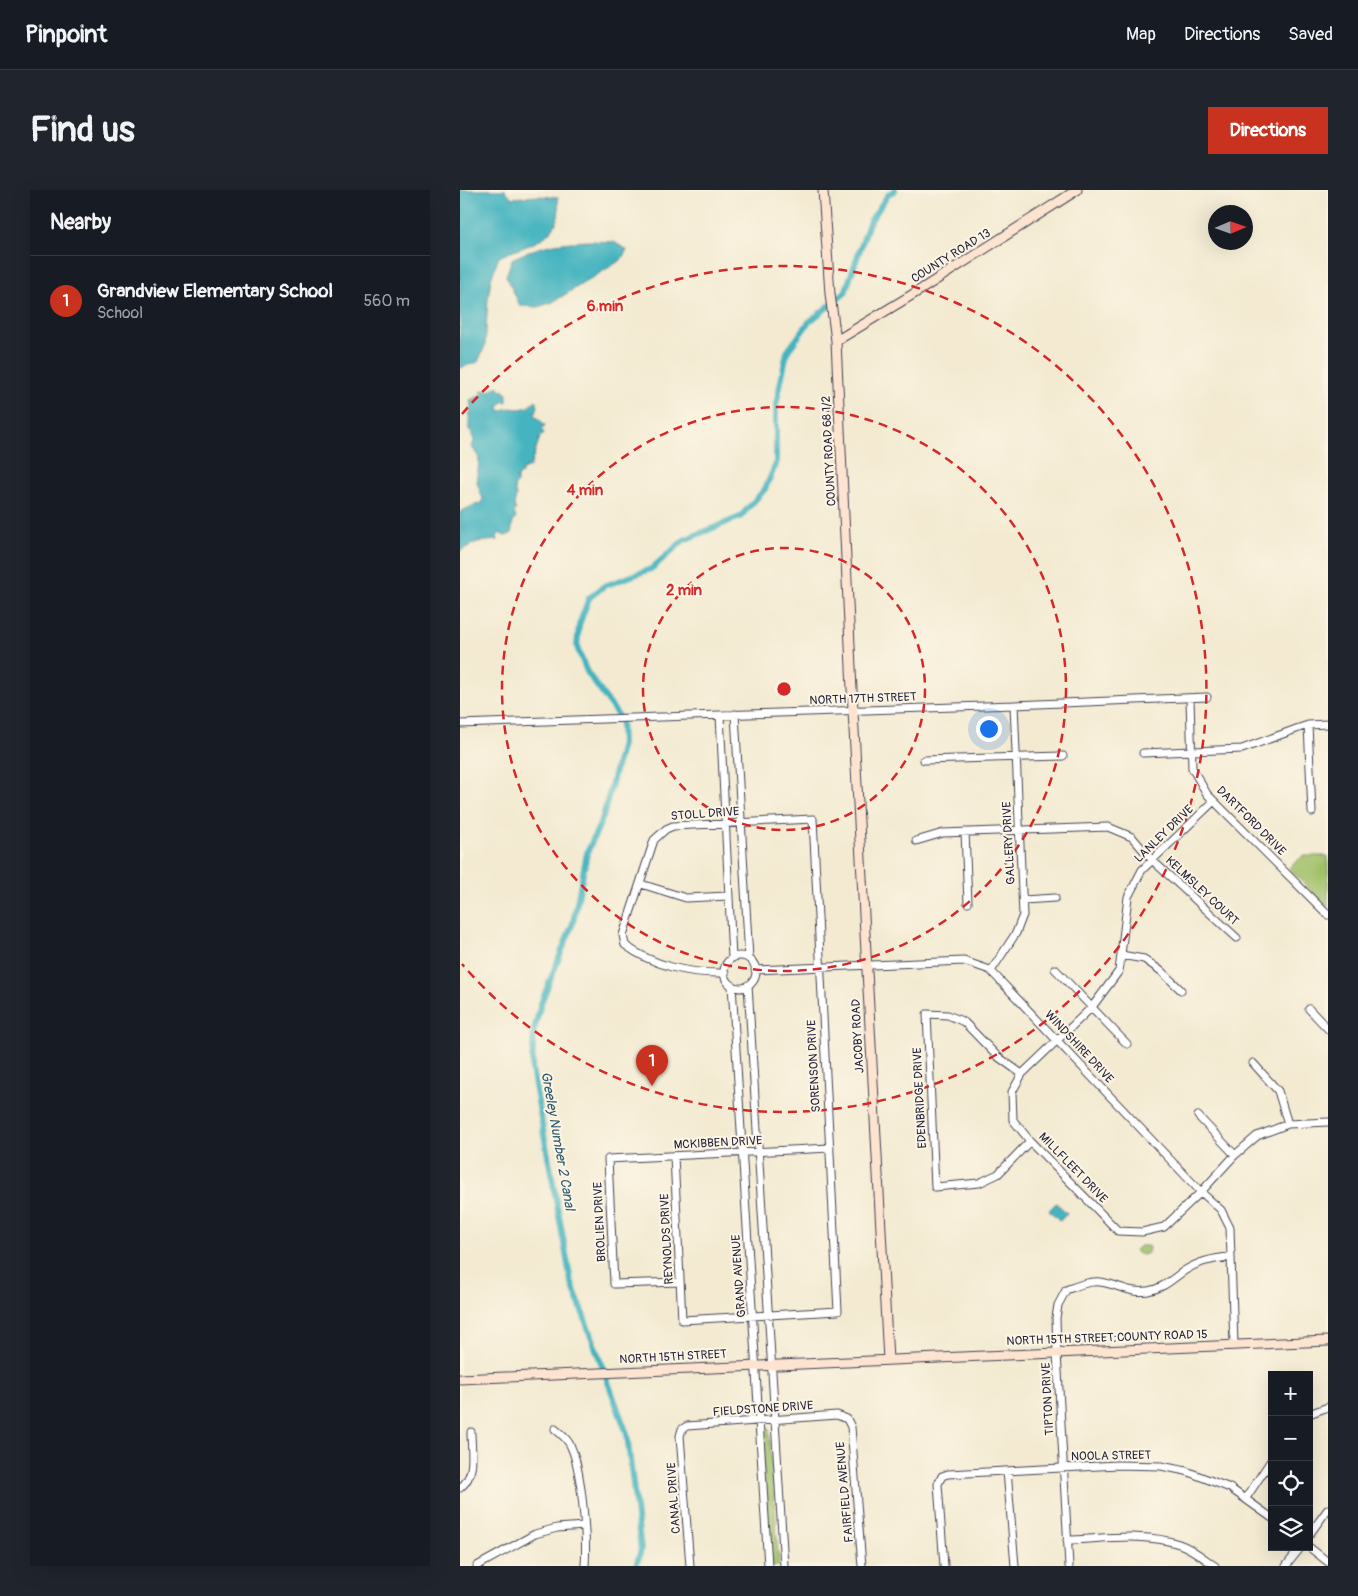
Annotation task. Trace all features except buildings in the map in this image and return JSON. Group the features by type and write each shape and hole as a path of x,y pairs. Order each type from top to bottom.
{"street":[{"name":"COUNTY ROAD 68 1/2","path":"823,190 830,294 836,341 853,711"},
{"name":"COUNTY ROAD 13","path":"836,341 920,290 1076,190"},
{"name":"NORTH 17TH STREET","path":"460,724 1207,697"},
{"name":"DARTFORD DRIVE","path":"1190,698 1192,768 1207,794 1328,915"},
{"name":"GALLERY DRIVE","path":"991,971 1016,933 1023,915 1014,705"},
{"name":"JACOBY ROAD","path":"853,711 888,1360"},
{"path":"735,714 748,959"},
{"path":"720,715 732,958"},
{"path":"1143,753 1242,749 1308,725 1328,724"},
{"path":"1308,725 1312,812"},
{"path":"924,760 1063,756"},
{"name":"LANLEY DRIVE","path":"1058,1041 1092,1007 1119,972 1128,897 1142,870 1214,801"},
{"name":"STOLL DRIVE","path":"725,973 699,973 683,970 660,963 625,945 623,935 654,840 666,829 673,826 813,820"},
{"name":"SORENSON DRIVE","path":"768,1315 838,1311 813,820"},
{"name":"KELMSLEY COURT","path":"916,841 942,833 1108,828 1132,837 1152,860 1237,938"},
{"path":"965,832 968,903"},
{"path":"640,884 686,898 728,896"},
{"path":"1023,900 1054,898"},
{"path":"1121,955 1144,959 1161,971 1181,990"},
{"path":"738,956 748,959 752,962 755,970 755,978 748,986 738,988 726,980 726,965 732,958 738,956"},
{"name":"WINDSHIRE DRIVE","path":"755,970 964,961 991,971 1201,1192 1221,1210 1230,1228 1234,1345"},
{"path":"1055,969 1127,1044"},
{"name":"GRAND AVENUE","path":"732,985 768,1566"},
{"path":"748,986 784,1566"},
{"path":"1309,1009 1328,1029"},
{"name":"EDENBRIDGE DRIVE","path":"1022,1074 997,1056 964,1022 948,1015 927,1014 935,1187 979,1184 998,1174 1030,1141"},
{"name":"MILLFLEET DRIVE","path":"1058,1041 1022,1074 1012,1092 1012,1120 1030,1141 1118,1231 1142,1232 1164,1227 1201,1192"},
{"path":"1253,1063 1278,1090 1288,1124"},
{"path":"1198,1116 1235,1154"},
{"path":"1201,1192 1235,1154 1258,1136 1288,1124 1328,1122"},
{"name":"MCKIBBEN DRIVE","path":"608,1159 830,1148"},
{"name":"REYNOLDS DRIVE","path":"674,1156 682,1320 752,1316"},
{"name":"BROLIEN DRIVE","path":"608,1159 614,1284 680,1282"},
{"name":"TIPTON DRIVE","path":"1069,1566 1057,1353 1056,1318 1058,1305 1066,1290 1085,1283 1100,1282 1132,1292 1146,1292 1159,1289 1196,1264 1211,1258 1231,1257"},
{"path":"752,1316 768,1315"},
{"name":"NORTH 15TH STREET;COUNTY ROAD 15","path":"888,1360 1328,1340"},
{"name":"NORTH 15TH STREET","path":"460,1379 888,1360"},
{"path":"1313,1413 1328,1407"},
{"name":"FIELDSTONE DRIVE","path":"682,1429 687,1426 837,1415 845,1417"},
{"name":"FAIRFIELD AVENUE","path":"845,1417 850,1427 862,1566"},
{"path":"555,1429 568,1442 578,1467 584,1526 585,1566"},
{"name":"CANAL DRIVE","path":"682,1429 680,1436 690,1566"},
{"path":"460,1488 468,1480 471,1473 471,1432"},
{"path":"1246,1498 1271,1461"},
{"name":"NOOLA STREET","path":"944,1566 938,1491 939,1480 942,1476 948,1474 1118,1465 1174,1468 1230,1488 1268,1515"},
{"path":"1007,1471 1014,1566"},
{"path":"1313,1531 1328,1510"},
{"path":"477,1566 535,1534 557,1528 584,1526"},
{"path":"1067,1540 1142,1538 1166,1541 1185,1547 1215,1566"},
{"path":"1313,1550 1328,1562"},
{"path":"1286,1566 1297,1551"}],"green space":[{"path":"1303,856 1328,856 1328,908 1289,868"},
{"path":"1140,1246 1149,1247 1148,1253 1142,1255 1137,1253 1135,1250"},
{"path":"761,1380 766,1383 768,1410 761,1411 758,1381"},
{"path":"761,1428 769,1428 779,1566 770,1566"}],"water":[{"path":"460,190 505,190 512,198 558,197 559,212 553,228 548,234 532,244 499,257 491,279 485,346 478,362 460,368"},
{"path":"592,241 614,242 627,250 621,260 553,302 538,307 520,306 506,276 512,259 551,245"},
{"path":"497,386 507,394 507,402 504,401 499,405 500,411 509,408 520,409 528,407 536,400 538,407 535,415 545,425 542,429 544,434 540,437 530,467 522,470 522,474 517,476 517,483 514,487 516,496 514,506 516,508 514,512 516,518 513,522 511,534 505,536 499,533 498,540 477,542 460,551 460,512 480,504 483,499 477,483 479,458 472,447 474,441 469,430 470,400 481,395 482,391 492,390"},
{"path":"1056,1203 1067,1213 1060,1221 1049,1210"}],"waterway":[{"name":"Greeley Number 2 Canal","path":"636,1566 641,1550 627,1434 571,1281 532,1069 534,1030 541,1003 573,923 587,853 603,817 622,744 621,720 587,672 577,647 579,625 589,598 604,586 651,569 684,540 740,517 765,489 776,464 776,405 787,352 809,322 845,293 869,223 888,195 895,190"}],"place":[{"name":"Grandview Elementary School","path":"652,1086"}]}
